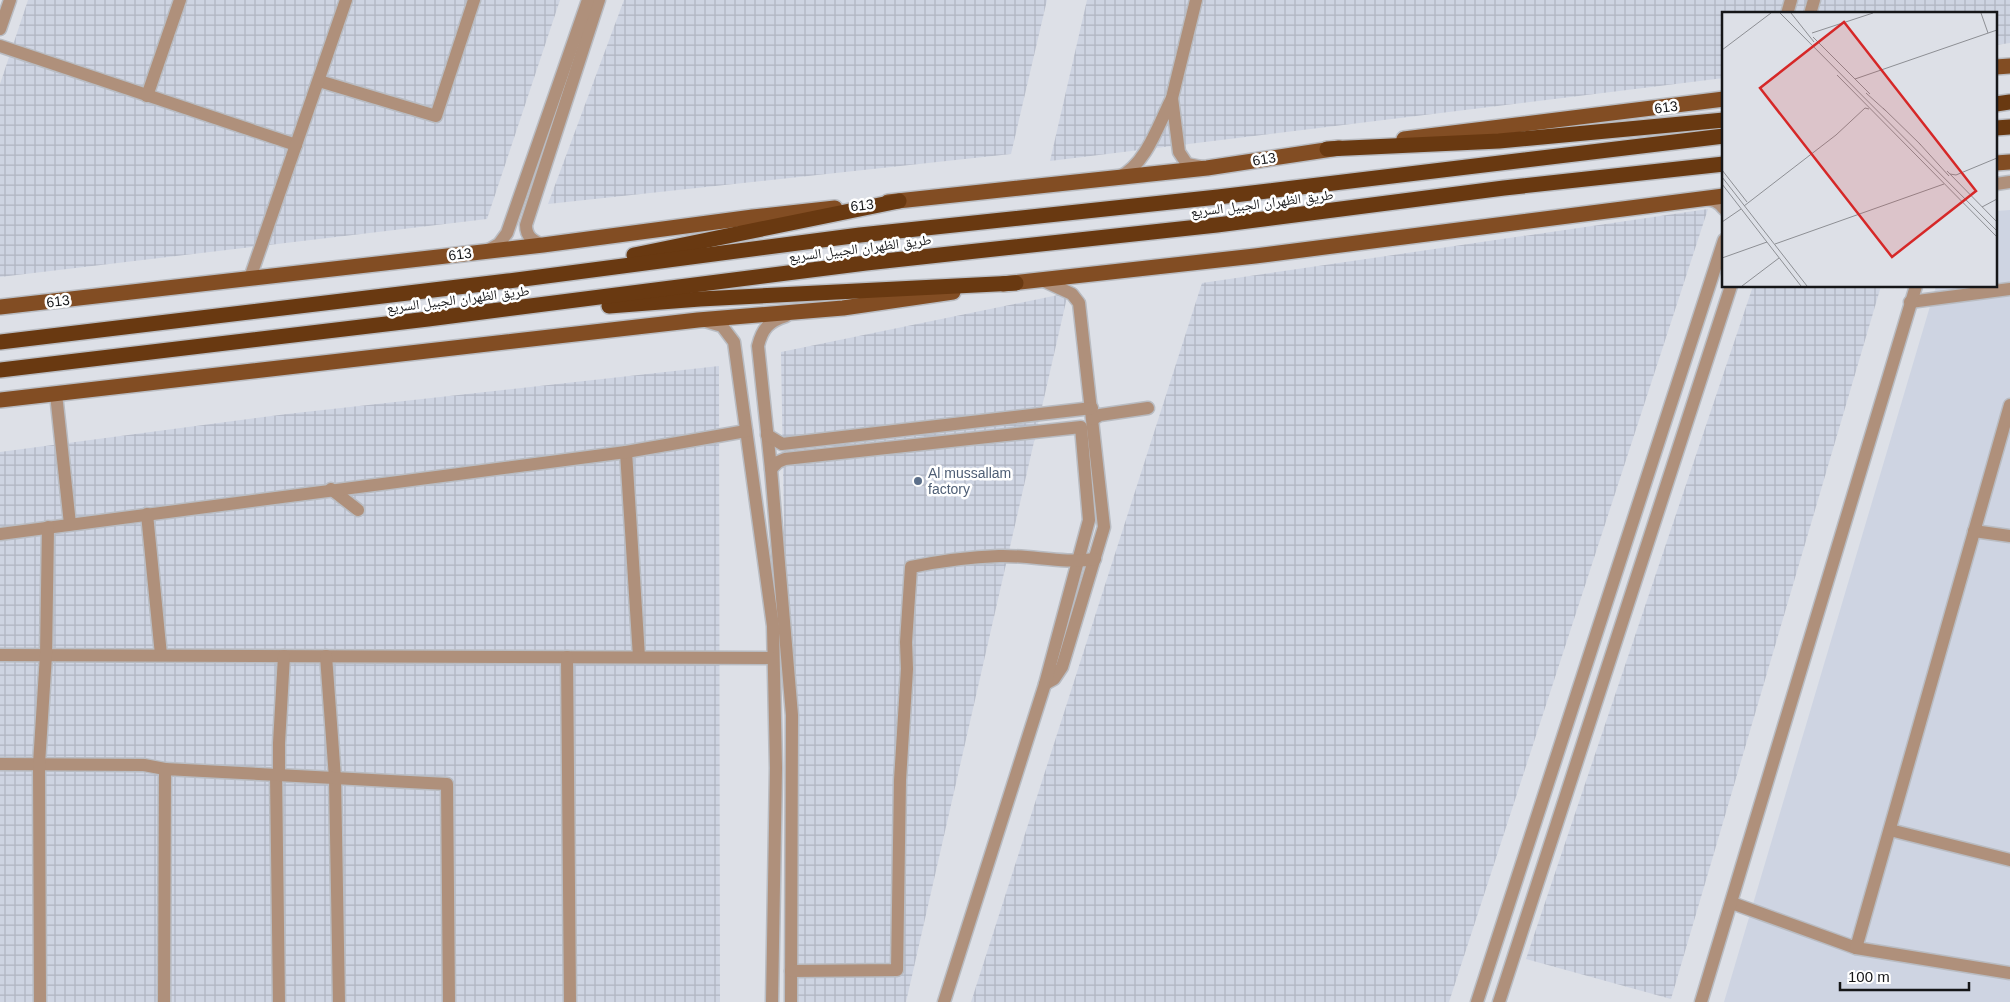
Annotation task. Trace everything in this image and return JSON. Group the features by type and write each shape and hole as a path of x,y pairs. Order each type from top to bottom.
{"highway":[{"path":"1327,149 1499,141 1722,120"},
{"name":"طريق الظهران الجبيل السريع","path":"0,342 508,281 860,234 1218,197 1722,136"},
{"name":"طريق الظهران الجبيل السريع","path":"0,370 428,319 866,263 1217,225 1504,188 1722,164"},
{"path":"508,281 899,201"},
{"path":"428,319 700,299 1016,282"},
{"path":"0,333 120,328"}],"main road":[{"name":"613","path":"0,307 543,245 753,217 1207,168 1327,149 1722,99"},
{"path":"0,400 698,320 843,308 1016,282 1044,281 1255,256 1722,196"}],"street":[{"path":"0,29 10,0"},
{"path":"147,96 180,0"},
{"path":"250,278 346,0"},
{"path":"319,81 436,116 474,0"},
{"path":"486,250 499,244 507,233 588,0"},
{"path":"543,245 529,238 526,232 526,225 599,0"},
{"path":"1115,178 1126,174 1140,162 1172,98 1196,0"},
{"path":"0,46 296,145"},
{"path":"1172,98 1179,152 1187,164 1207,168"},
{"path":"1702,199 1714,201 1722,206"},
{"path":"1476,1002 1722,246"},
{"path":"1044,281 1072,294 1079,303 1090,420 1104,527 1062,666 1054,679 1045,684"},
{"path":"1499,1002 1730,288"},
{"path":"1701,1002 1915,288"},
{"path":"1910,302 2010,289"},
{"path":"791,1002 792,715 771,469 758,346 761,334 766,326 776,319 800,312"},
{"path":"698,320 722,326 734,342 773,626 776,768 772,1002"},
{"path":"56,394 70,524"},
{"path":"1856,948 2010,405"},
{"path":"771,469 778,462 785,459 1090,420 1100,414 1148,408"},
{"path":"767,435 782,444 876,433 1090,420"},
{"path":"944,1002 1045,684 1089,520 1090,420"},
{"path":"0,534 626,452 746,431"},
{"path":"858,451 876,433"},
{"path":"626,452 639,658"},
{"path":"331,490 358,510"},
{"path":"147,514 161,656"},
{"path":"40,1002 39,764 46,655 48,527"},
{"path":"1974,531 2010,536"},
{"path":"791,971 897,970 900,780 911,567 930,562 1000,556 1078,562 1095,558"},
{"path":"0,655 773,658"},
{"path":"280,1002 278,774 284,656"},
{"path":"326,656 335,778 338,1002"},
{"path":"567,657 570,1002"},
{"path":"0,764 144,765 165,769 447,784 449,1002"},
{"path":"164,1002 165,769"},
{"path":"1890,830 2010,860"},
{"path":"1524,854 1532,847 1537,848 1540,854 1531,882 1526,920"},
{"path":"1732,903 1856,948 2010,973"}],"shaded area":[{"path":"28,0 560,0 487,219 0,277 0,84"},
{"path":"624,0 1047,0 1011,154 548,204"},
{"path":"1087,0 2010,0 2010,43 1998,45 1998,12 1722,12 1722,78 1050,161"},
{"path":"1708,209 1449,1002 971,1002 1202,283"},
{"path":"2010,210 2010,1002 1724,1002 1935,288 1998,288 1998,211"},
{"path":"1752,288 1880,288 1671,999 1526,959"},
{"path":"1068,293 906,1002 792,1002 781,352"},
{"path":"719,366 720,1002 0,1002 0,452 287,414"}],"place":[{"name":"Al mussallam factory","path":"918,481"}]}
